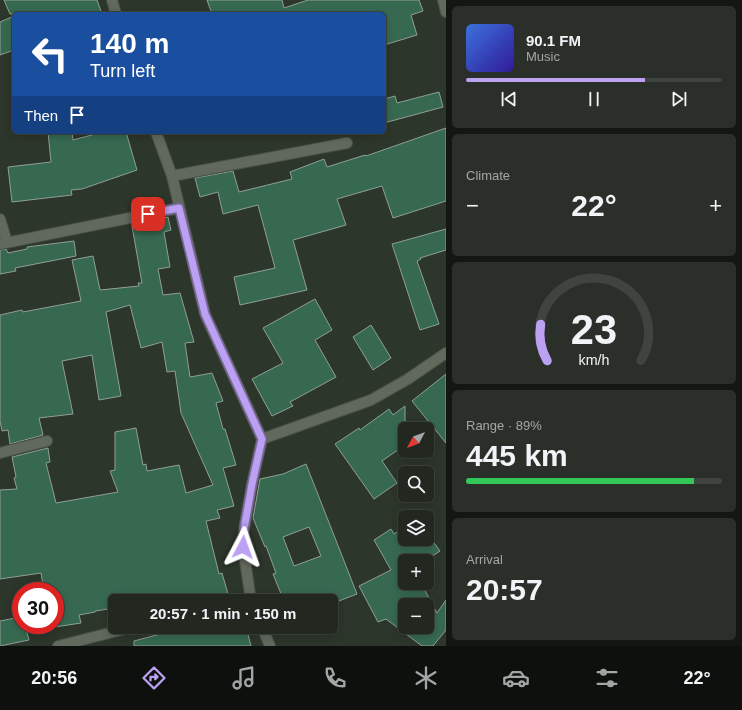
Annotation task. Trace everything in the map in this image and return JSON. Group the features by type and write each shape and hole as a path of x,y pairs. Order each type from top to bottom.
{"street":[{"path":"112,0 115,12"},
{"path":"443,0 446,12"},
{"path":"157,134 172,176 205,314 262,439 252,484 243,547 250,594"},
{"path":"172,176 347,143"},
{"path":"0,219 4,243 179,208"},
{"path":"262,439 371,400 408,379 446,353"},
{"path":"0,453 47,441"},
{"path":"58,646 84,643 112,634"},
{"path":"265,634 270,646"}],"building":[{"path":"4,0 97,0 101,12 12,12 12,14 10,14"},
{"path":"207,0 282,0 284,8 308,0 419,0 423,11 411,15 417,35 386,44 386,12 211,12"},
{"path":"12,17 12,51 0,55 0,22"},
{"path":"439,92 443,107 386,122 386,98 395,96 397,103"},
{"path":"446,128 446,201 393,218 382,186 337,199 346,225 293,240 307,290 240,305 234,277 275,268 258,205 223,214 218,192 200,197 195,178 233,171 239,192 292,179 290,172 324,159 327,167 365,155 366,156"},
{"path":"48,134 72,134 73,140 96,134 127,134 137,170 82,189 71,190 72,195 12,202 8,167 51,162"},
{"path":"168,217 171,230 164,232 170,267 158,269 163,295 180,293 194,342 185,343 190,377 212,373 223,401 216,403 223,429 225,429 236,465 223,468 234,506 217,510 220,518 206,521 219,574 222,573 228,594 108,594 108,609 79,615 81,623 64,626 64,582 42,582 41,573 0,579 0,490 17,489 14,478 16,477 12,457 48,448 50,462 46,463 56,503 118,492 110,471 115,470 115,432 136,428 143,465 146,464 147,471 179,465 186,493 213,485 181,413 175,371 167,372 162,342 141,348 130,305 106,312 121,396 99,400 92,355 62,361 73,414 39,418 43,435 10,444 8,430 2,431 0,421 0,315 81,301 72,260 93,256 100,290 139,286 138,283 142,283 132,226"},
{"path":"446,229 446,250 420,258 421,259 417,261 439,324 420,330 392,244"},
{"path":"74,241 76,256 15,268 16,271 0,274 0,250 6,249 8,253 27,249 27,247"},
{"path":"315,299 332,330 315,340 336,377 290,402 293,406 272,416 252,379 283,363 263,328"},
{"path":"371,325 391,358 373,370 353,337"},
{"path":"446,374 446,443 434,428 434,422 429,422 412,401"},
{"path":"405,406 405,422 398,422 398,450 382,461 397,483 374,499 335,444 359,428 360,430 389,409 393,415"},
{"path":"306,464 357,594 338,601 338,594 281,594 273,574 276,573 266,546 265,547 253,518 260,479 283,474","holes":["309,527 321,556 294,566 283,537"]},
{"path":"391,529 394,534 398,531 398,546 434,546 434,543 440,551 434,555 398,554 398,590 425,590 429,598 398,598 398,628 386,619 378,622 359,586 391,570 374,540"},
{"path":"446,600 446,630 433,646 422,646 406,634 434,634 434,607 437,613"},
{"path":"12,619 12,634 27,634 29,640 0,646 0,621"},
{"path":"160,634 248,634 251,646 134,646 134,641"}],"route":[{"path":"148,214 179,208 205,314 262,439 244,529 243,547"}]}
